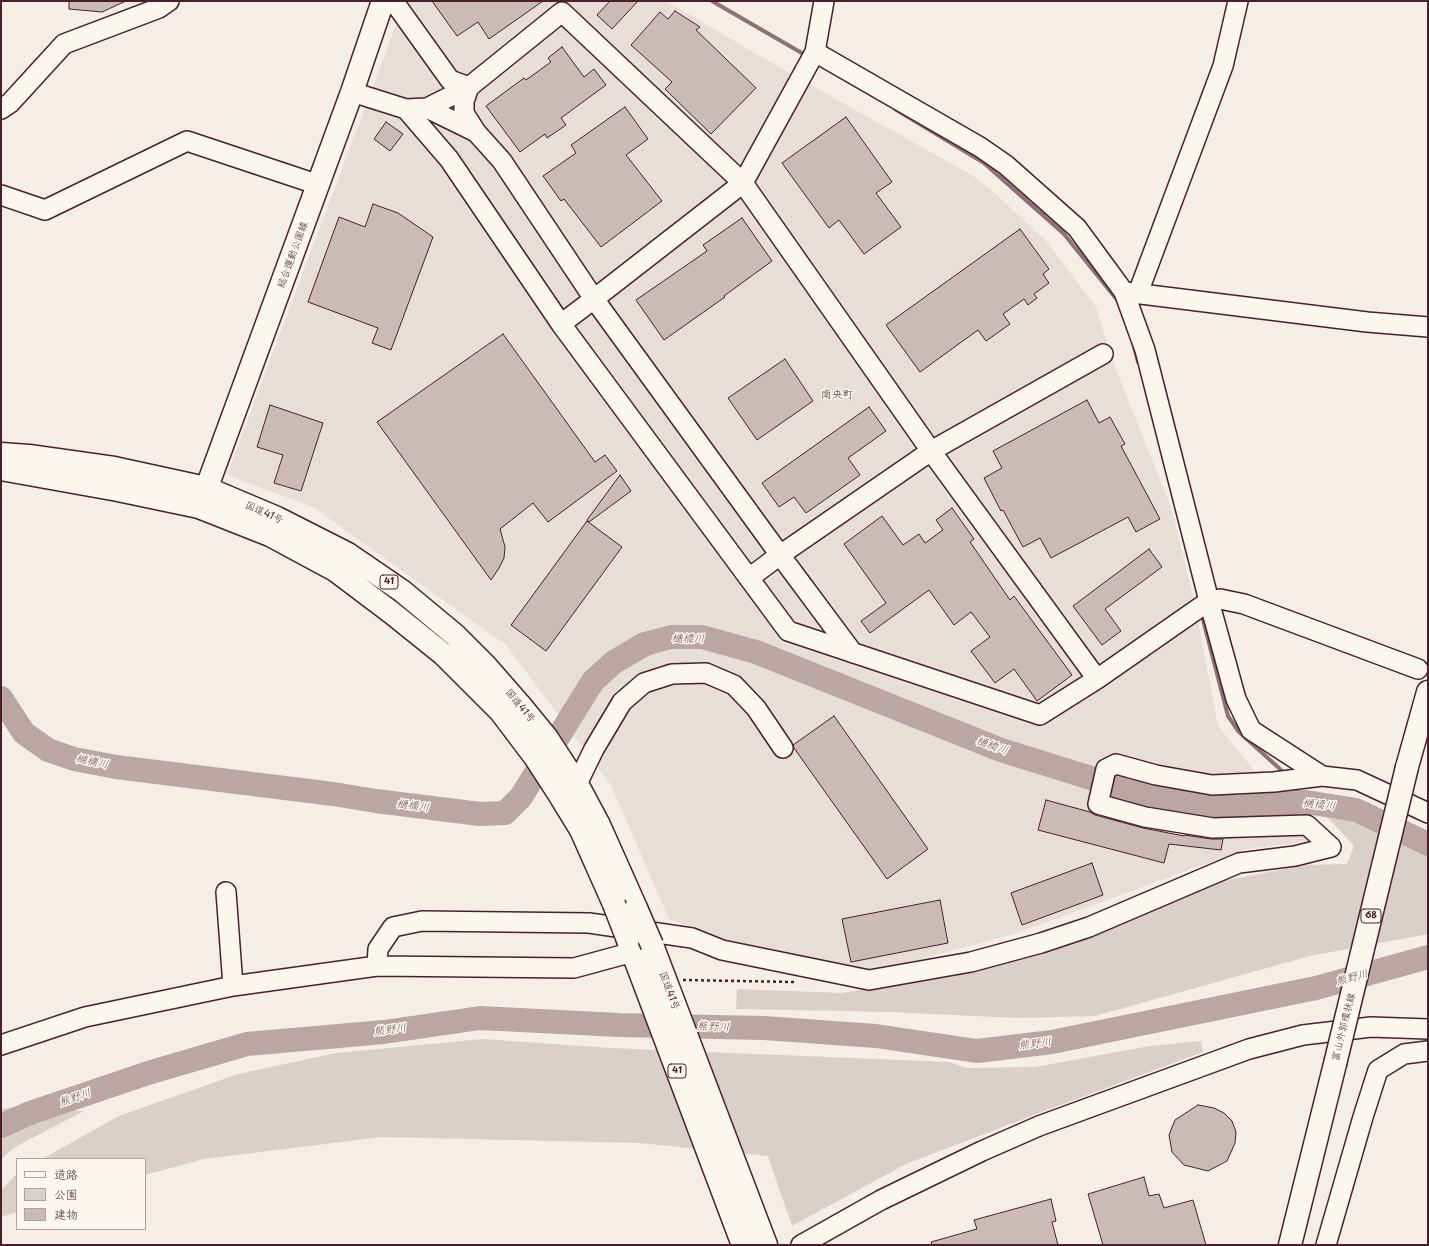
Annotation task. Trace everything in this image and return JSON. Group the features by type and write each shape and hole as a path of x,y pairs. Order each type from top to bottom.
{"main road":[{"name":"総合運動公園線","path":"203,498 352,92 383,1"},
{"name":"国道41号","path":"1,454 29,456 114,468 203,498 277,518 348,554 402,591 455,635 485,664 547,738 577,784 599,825 636,908 638,946"},
{"name":"国道41号","path":"1,469 118,490 203,498 335,570 443,654 501,712 535,757 580,830 614,904 660,986 731,1156 766,1245"},
{"name":"富山外郭環状線","path":"1290,1245 1407,767 1428,692"},
{"name":"国道41号","path":"660,986 709,1157 743,1245"}],"street":[{"path":"1,109 10,103 64,44 159,8 169,1"},
{"path":"383,1 397,6 450,80 469,87"},
{"path":"561,324 743,183 815,52 824,1"},
{"path":"1131,293 1223,66 1238,1"},
{"path":"352,92 406,110 427,108 469,87 562,12 743,183 931,451 1097,679"},
{"path":"815,52 980,147 1006,165 1077,228 1131,293 1209,601 1236,699 1251,730 1322,776"},
{"path":"469,87 464,101 464,113 476,132 502,161 594,299 853,653"},
{"path":"427,108 476,132"},
{"path":"406,110 449,159 561,324 788,631 1040,714 1097,679 1209,601 1220,599 1244,604 1418,669"},
{"path":"1,195 45,210 187,141 318,185"},
{"path":"1131,293 1368,322 1428,327"},
{"path":"749,578 931,451 1103,354"},
{"path":"577,784 594,749 622,702 644,683 672,674 706,672 734,685 756,708 783,748"},
{"path":"378,966 378,949 393,927 422,921 589,923 692,938 722,950 869,980 971,962 1041,943 1089,926 1239,864 1295,856 1330,847 1308,825 1213,828 1145,817 1098,804 1106,769 1116,764 1156,775 1212,785 1274,782 1322,776 1356,780 1428,813"},
{"path":"226,892 233,986"},
{"path":"1,1045 85,1017 233,986 378,966 574,968 638,946"},
{"path":"801,1245 882,1200 982,1151 1039,1126 1249,1049 1303,1035 1371,1027 1428,1029"},
{"path":"1326,1245 1378,1070 1404,1054 1428,1051"}],"path":[{"path":"660,986 795,982"}],"shaded area":[{"path":"405,1 666,1 789,73 972,175 998,196 1047,242 1096,307 1113,362 1171,507 1194,600 1218,726 1312,841 1246,849 1014,934 872,972 744,947 669,919 611,785 506,645 313,507 227,475"}],"green space":[{"path":"1328,818 1356,820 1428,853 1428,934 1310,956 1095,1016 1018,1018 889,1012 736,1009 737,989 842,993 930,978 1030,951 1223,881 1306,865 1347,864 1354,846"},
{"path":"483,1039 611,1048 949,1062 966,1068 1035,1067 1150,1046 1201,1041 1203,1052 906,1164 792,1226 768,1156 640,1143 382,1137 204,1159 146,1175 146,1158 44,1158 119,1116 238,1074 336,1053"},
{"path":"14,1107 84,1111 15,1147 1,1159 1,1109"},
{"path":"16,1175 16,1212 1,1217 1,1190"}],"building":[{"path":"69,1 126,1 102,12 69,9"},
{"path":"432,1 543,1 489,39 478,22 457,36"},
{"path":"610,1 638,1 612,29 597,15"},
{"path":"675,11 700,27 696,30 756,88 711,134 665,89 672,82 631,45 660,12 668,19"},
{"path":"562,47 584,77 594,69 606,85 561,118 566,125 547,138 545,134 520,152 486,106 524,78 526,80 551,62 548,58"},
{"path":"625,107 648,139 626,155 662,201 601,247 564,199 561,201 543,176 576,153 571,145"},
{"path":"846,117 892,182 876,193 901,227 864,254 839,220 829,228 782,163"},
{"path":"386,122 403,134 390,151 374,139"},
{"path":"373,204 398,213 433,237 391,350 372,343 378,328 308,302 339,217 365,227"},
{"path":"742,218 772,261 724,296 725,297 664,340 636,300 707,251 703,245"},
{"path":"1020,229 1049,269 1043,274 1049,283 1034,294 1037,298 1028,305 1024,299 1003,314 1010,324 986,341 978,330 920,372 886,325"},
{"path":"503,334 595,462 605,455 617,471 548,522 533,503 500,529 505,547 504,558 491,580 377,422"},
{"path":"785,359 813,401 757,440 728,398"},
{"path":"1087,400 1099,423 1110,417 1125,444 1121,446 1160,519 1136,532 1128,517 1051,558 1040,538 1023,547 1003,510 1001,511 984,478 1002,468 993,451"},
{"path":"270,405 323,423 301,491 274,483 283,455 257,447"},
{"path":"869,407 886,431 848,458 860,475 806,513 794,497 779,507 762,483"},
{"path":"620,475 631,491 589,522 587,520"},
{"path":"952,508 974,539 970,542 1010,600 1014,596 1072,675 1037,701 1014,669 995,683 971,651 990,637 971,612 954,625 929,590 870,633 861,621 886,603 844,544 882,516 903,545 919,534 925,543 943,530 936,520"},
{"path":"587,521 622,547 546,651 511,625"},
{"path":"1149,549 1162,567 1105,609 1121,631 1102,645 1073,606"},
{"path":"834,716 928,849 887,879 793,745"},
{"path":"1046,800 1143,828 1184,836 1223,839 1221,850 1169,844 1164,863 1038,830"},
{"path":"1092,863 1103,895 1022,925 1011,893"},
{"path":"940,900 948,943 851,962 842,919"},
{"path":"1198,1105 1214,1108 1224,1113 1232,1121 1236,1132 1235,1143 1227,1161 1208,1171 1184,1165 1172,1152 1169,1135 1175,1120"},
{"path":"1144,1177 1149,1196 1159,1194 1164,1208 1193,1200 1206,1245 1103,1245 1088,1194"},
{"path":"1051,1199 1056,1221 1052,1222 1058,1245 932,1245 931,1242 977,1229 974,1220"}],"waterway":[{"path":"712,1 807,56"},
{"path":"895,109 984,163 1064,234 1118,301"},
{"path":"1133,343 1138,362"},
{"path":"1201,612 1228,716 1239,732 1285,775"},
{"name":"樋橋川","path":"1,698 24,733 48,750 74,759 116,767 333,794 376,801 480,814 505,813 521,797 593,681 614,662 645,644 671,637 702,637 756,652 1001,750 1139,793 1177,801 1233,807 1306,802 1356,810 1428,844"},
{"path":"1293,785 1306,802"},
{"name":"熊野川","path":"1,1126 30,1113 148,1073 247,1044 384,1032 480,1018 619,1025 764,1028 876,1036 977,1051 1052,1042 1316,988 1428,957"}],"district":[{"name":"南央町","path":"837,395"}]}
